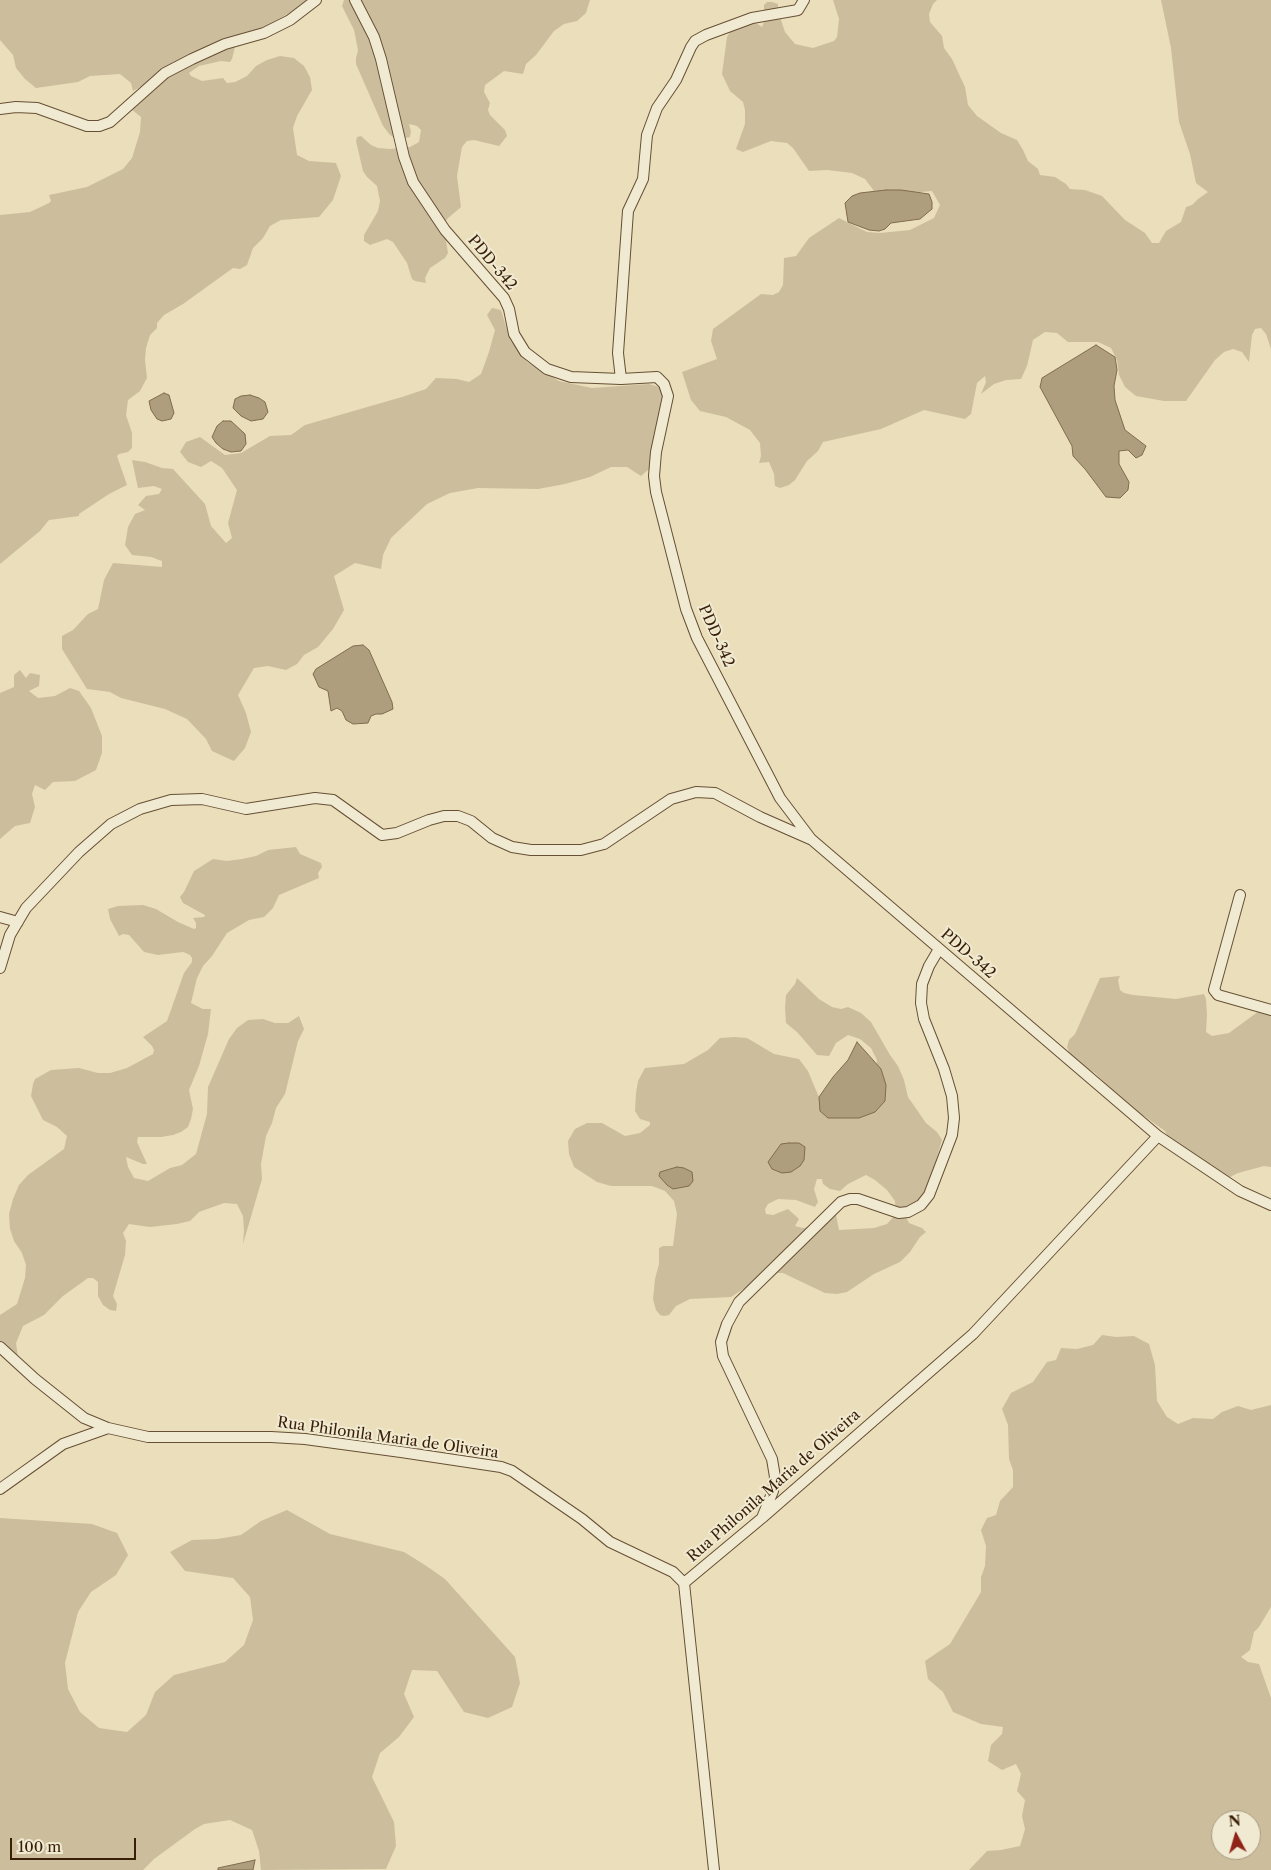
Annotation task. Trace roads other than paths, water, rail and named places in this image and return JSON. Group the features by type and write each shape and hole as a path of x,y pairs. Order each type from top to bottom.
{"street":[{"path":"0,109 16,107 37,108 87,126 99,126 110,122 165,73 225,44 264,33 290,20 316,0"},
{"name":"PDD-342","path":"355,0 374,37 404,157 413,182 445,230 504,298 509,309 514,334 525,352 548,369 571,378 621,379 657,377 664,384 668,396 656,452 654,476 656,492 686,609 697,638 780,798 811,839 1158,1136 1240,1191 1270,1203"},
{"path":"621,379 618,353 628,211 643,179 647,135 657,108 676,80 691,47 696,41 706,35 752,18 798,10 804,0"},
{"path":"0,968 10,935 26,908 54,876 111,824 140,809 171,800 202,798 246,809 315,798 333,800 382,835 397,833 444,816 458,816 471,821 492,838 512,847 531,850 581,850 604,844 671,800 696,792 714,792 760,817 811,839"},
{"path":"1240,895 1214,990 1218,995 1271,1010"},
{"path":"0,917 18,922"},
{"path":"762,1518 774,1484 775,1477 772,1459 723,1356 721,1342 727,1324 739,1302 841,1202 858,1199 899,1213 908,1212 921,1205 929,1195 952,1135 954,1118 952,1096 944,1069 924,1019 921,1003 922,984 929,966 939,949"},
{"name":"Rua Philonila Maria de Oliveira","path":"0,1347 84,1418 108,1428 148,1437 271,1437 305,1439 501,1467 512,1471 610,1542 673,1572 684,1583 762,1518 973,1334 1158,1136"},
{"path":"0,1489 63,1444 108,1428"},
{"path":"684,1583 714,1870"}]}
